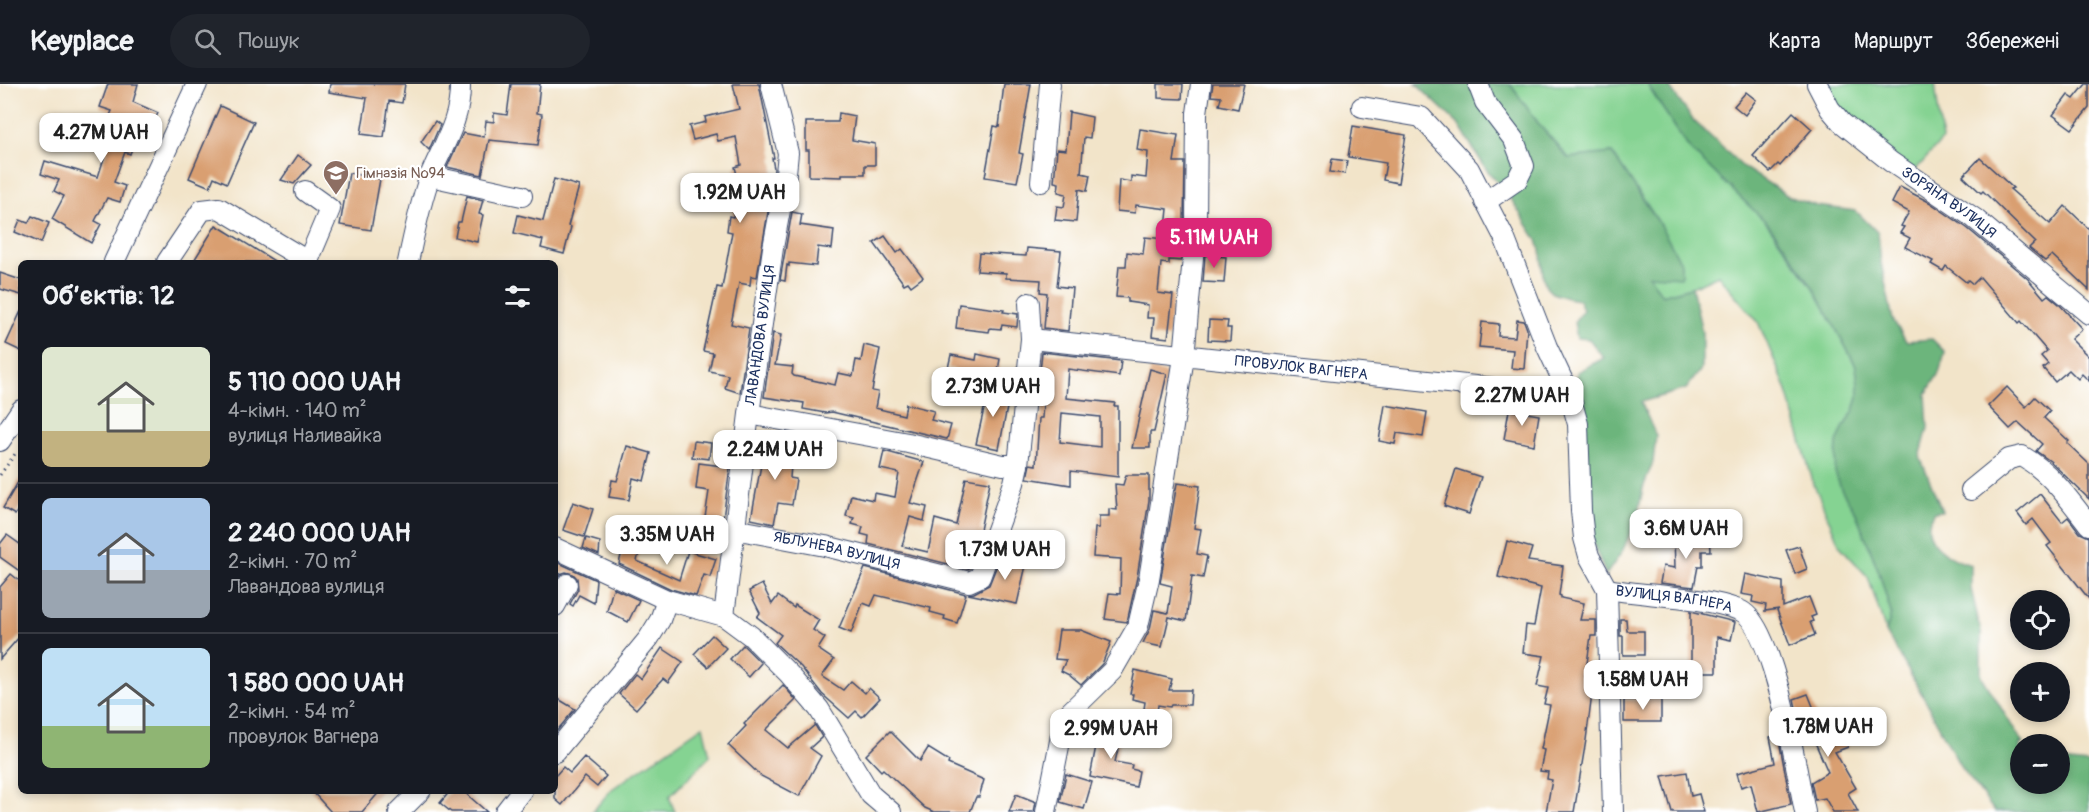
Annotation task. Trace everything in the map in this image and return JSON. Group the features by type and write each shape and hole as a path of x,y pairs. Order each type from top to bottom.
{"street":[{"path":"115,260 197,84"},
{"path":"409,260 430,176 448,142 461,99 460,84"},
{"name":"ЛАВАНДОВА ВУЛИЦЯ","path":"724,616 749,414 788,153 771,84"},
{"path":"1041,182 1050,84"},
{"path":"1046,812 1061,736 1070,712 1112,671 1138,626 1149,579 1184,357 1196,224 1197,112 1201,84"},
{"path":"1477,84 1485,102 1514,140 1524,166 1517,180 1485,202"},
{"name":"ЗОРЯНА ВУЛИЦЯ","path":"1817,84 1830,110 1842,123 1891,162 1974,218 2089,314"},
{"path":"1362,107 1421,117 1469,170 1504,237 1547,347 1570,396 1578,424 1584,538 1590,556 1607,589 1613,812"},
{"path":"430,176 522,196"},
{"path":"305,191 330,209 309,260"},
{"path":"168,260 202,210 219,208 305,260"},
{"name":"ЯБЛУНЕВА ВУЛИЦЯ","path":"734,529 825,546 969,582 980,577 1014,483 1018,465 1030,339 1029,303"},
{"name":"ПРОВУЛОК ВАГНЕРА","path":"1030,339 1570,396"},
{"path":"749,414 908,442 1003,465 1018,465"},
{"path":"8,446 18,418"},
{"path":"1971,490 2009,459 2022,456 2055,483 2089,525"},
{"path":"558,549 667,600 724,616 751,636 819,709 871,795 891,812"},
{"path":"558,600 567,584"},
{"name":"ВУЛИЦЯ ВАГНЕРА","path":"1607,589 1701,602 1742,611 1757,629 1772,661 1805,812"},
{"path":"558,748 649,638 660,620 667,600"},
{"path":"399,812 417,794"},
{"path":"505,812 519,794"}],"path":[{"path":"0,475 8,446"}],"green space":[{"path":"1416,84 1510,84 1541,127 1568,158 1612,153 1659,223 1681,263 1681,277 1649,275 1662,295 1692,287 1702,332 1702,368 1686,389 1641,402 1656,436 1653,462 1643,488 1637,518 1622,552 1606,575 1591,538 1577,372 1604,358 1589,339 1577,338 1574,322 1583,310 1579,300 1552,293 1546,287 1537,240 1511,199 1486,169 1458,124"},
{"path":"1510,84 1650,84 1648,86 1688,147 1767,223 1816,292 1856,366 1859,393 1854,411 1844,426 1856,513 1879,572 1891,613 1886,632 1868,577 1840,546 1813,482 1786,388 1758,322 1718,275 1692,287 1662,295 1648,274 1659,223 1612,153 1569,158 1541,127"},
{"path":"1667,84 1693,120 1743,167 1788,196 1817,206 1856,211 1878,233 1881,263 1893,320 1906,341 1932,339 1945,352 1939,373 1926,394 1928,428 1920,457 1942,511 1934,512 1929,530 1937,546 1953,558 1971,565 1971,589 1981,632 1981,675 2017,734 2010,734 2010,794 2070,794 2070,762 2089,764 2089,812 1995,812 1959,764 1886,632 1891,613 1879,572 1856,513 1841,489 1835,472 1837,443 1854,411 1859,393 1856,366 1816,292 1784,245 1767,223 1688,147 1648,86"},
{"path":"1817,84 1935,84 1942,140 1913,173 1846,121"},
{"path":"703,726 710,756 669,797 675,812 592,812 612,789"}],"building":[{"path":"108,84 138,84 133,102 158,113 144,144 135,140 130,154 125,152 114,182 125,186 120,202 107,198 95,221 101,224 91,243 52,219 64,196 54,191 59,180 41,174 45,161 98,177 111,129 105,127 112,111 100,107"},
{"path":"330,84 405,84 402,103 389,101 384,137 361,134 367,98 329,92"},
{"path":"511,84 540,84 537,113 542,114 538,145 489,140 482,175 447,167 463,133 484,137 486,121 494,122 494,113 507,115"},
{"path":"733,84 759,84 774,158 772,158 773,182 767,183 770,200 757,277 751,276 750,285 739,283 731,324 749,328 740,393 725,388 728,375 709,371 713,353 703,351 717,287 722,288 732,232 727,231 729,216 733,217 739,183 735,167 741,165 736,137 718,141 716,134 693,140 689,126 706,122 705,117 739,109"},
{"path":"1004,84 1031,84 1019,153 1023,154 1017,182 985,177 994,126 999,127"},
{"path":"1158,84 1183,84 1182,99 1158,98"},
{"path":"1213,84 1244,84 1238,109 1219,105 1221,97 1211,96"},
{"path":"2086,84 2089,84 2089,108 2072,129 2053,115 2068,95 2074,99"},
{"path":"1746,92 1756,100 1745,115 1734,106"},
{"path":"220,106 254,122 227,183 214,177 210,187 189,178"},
{"path":"1069,112 1092,117 1090,138 1084,137 1081,173 1090,175 1087,191 1079,189 1076,222 1055,220 1057,206 1064,207 1066,194 1058,192 1059,183 1054,182 1057,149 1066,150"},
{"path":"1793,112 1812,129 1780,166 1778,164 1770,172 1753,156"},
{"path":"839,113 855,116 852,140 875,144 875,165 865,165 865,174 842,174 842,177 809,176 806,122 838,122"},
{"path":"435,121 440,125 429,150 421,142"},
{"path":"1353,126 1406,135 1398,183 1383,180 1386,163 1348,157"},
{"path":"1140,129 1178,135 1174,162 1185,162 1181,261 1169,260 1169,264 1161,263 1158,293 1173,295 1168,338 1152,336 1154,318 1147,318 1148,305 1128,302 1128,298 1116,297 1119,266 1126,266 1127,252 1143,254 1145,237 1165,239 1168,209 1136,205 1135,213 1117,211 1119,180 1131,182 1131,176 1146,178 1148,152 1137,150"},
{"path":"298,155 311,165 294,184 281,180"},
{"path":"1980,158 2013,188 2010,189 2050,224 2065,206 2089,229 2089,290 2052,255 2045,261 2029,248 2035,242 1983,191 1981,193 1963,176"},
{"path":"1332,159 1347,161 1345,174 1330,172"},
{"path":"349,173 380,179 371,230 340,225"},
{"path":"554,179 579,186 568,226 571,227 564,254 541,248 543,240 514,233 518,215 543,221"},
{"path":"1900,187 1929,202 1967,228 2028,279 2044,298 2048,295 2059,304 2082,329 2071,339 2089,357 2089,381 2082,374 2078,379 2069,370 2055,382 2043,368 2048,364 2041,356 2047,351 2021,321 2019,323 1980,277 1973,284 1968,280 1966,282 1946,266 1943,271 1931,264 1933,261 1905,247 1910,238 1900,233 1904,227 1901,226 1909,212 1892,203"},
{"path":"467,196 483,200 479,214 483,215 477,242 455,237"},
{"path":"792,212 802,214 800,225 834,230 832,249 818,247 816,266 789,263 785,281 780,280"},
{"path":"32,216 49,223 41,243 15,232 20,220 28,223"},
{"path":"216,225 273,260 194,260"},
{"path":"885,236 897,253 902,249 923,277 911,286 908,282 904,284 874,243"},
{"path":"1027,248 1061,251 1057,286 1072,288 1068,331 1044,328 1047,293 1040,292 1041,280 1006,278 1006,273 977,271 979,253 1026,256"},
{"path":"1205,255 1226,257 1224,283 1203,282"},
{"path":"0,273 18,279 18,294 0,289"},
{"path":"959,304 1018,314 1017,327 1002,325 1001,329 990,328 989,332 956,328"},
{"path":"18,318 18,350 6,344"},
{"path":"1209,320 1228,321 1227,328 1231,328 1230,341 1208,340"},
{"path":"1517,320 1524,321 1527,329 1524,369 1511,368 1513,350 1479,347 1482,322 1499,324 1498,336 1515,337"},
{"path":"773,333 781,335 775,365 793,367 794,376 835,385 838,373 853,376 856,360 861,361 864,345 880,349 872,391 878,392 875,408 904,415 906,404 934,411 931,420 951,425 947,439 832,412 803,409 804,403 764,397"},
{"path":"1042,352 1121,361 1119,376 1068,369 1066,398 1115,403 1114,406 1118,406 1118,477 1071,471 1071,485 1027,478 1030,464 1036,465 1039,418 1042,418 1045,373 1040,372","holes":["1062,413 1100,417 1100,447 1060,442"]},
{"path":"977,354 1000,359 996,381 948,368 951,355 976,360"},
{"path":"1150,369 1167,374 1154,432 1150,432 1150,448 1132,448"},
{"path":"989,387 1010,392 999,449 976,444"},
{"path":"2007,387 2026,407 2035,397 2050,411 2044,418 2089,464 2089,499 2050,461 2036,451 2042,444 2018,422 2010,429 1988,406"},
{"path":"1385,405 1427,412 1423,437 1397,433 1395,444 1379,441"},
{"path":"1509,410 1539,415 1534,445 1504,439"},
{"path":"769,437 793,439 790,478 796,479 792,505 778,503 774,524 751,519 761,465 766,466"},
{"path":"694,441 711,443 709,459 692,457"},
{"path":"627,446 651,453 644,481 633,478 629,500 609,497 612,480 617,481"},
{"path":"884,451 924,462 910,503 927,507 924,521 910,517 902,546 928,552 935,519 956,525 966,478 990,482 980,530 984,531 970,568 868,544 869,536 861,534 863,527 852,524 854,518 846,516 851,495 873,500 874,493 895,497 899,473 880,469"},
{"path":"699,463 730,467 722,526 704,524 709,491 696,489"},
{"path":"1456,469 1481,477 1469,514 1444,506"},
{"path":"1126,475 1149,475 1149,500 1137,577 1127,622 1105,619 1109,593 1120,594 1121,559 1093,557 1095,528 1099,528 1099,516 1109,516 1109,509 1117,510 1115,484 1123,485"},
{"path":"18,482 18,510 15,515 3,508"},
{"path":"1177,483 1200,486 1194,528 1201,529 1197,554 1207,556 1203,578 1192,576 1186,621 1169,617 1162,647 1143,643 1150,629 1154,610 1168,613 1172,586 1160,583"},
{"path":"2040,494 2062,522 2068,517 2080,533 2089,537 2089,599 2047,546 2051,543 2033,519 2026,525 2017,513"},
{"path":"573,502 593,509 584,537 563,530"},
{"path":"627,528 644,533 637,561 679,580 688,551 716,559 710,577 704,575 696,596 671,589 619,564"},
{"path":"1688,533 1688,538 1710,537 1711,551 1702,551 1702,566 1698,566 1694,587 1660,583 1663,566 1675,568 1674,534"},
{"path":"7,535 18,543 18,570 0,557 0,544"},
{"path":"586,538 600,542 599,555 583,548"},
{"path":"1507,541 1532,548 1528,561 1563,566 1559,595 1561,598 1584,603 1580,620 1596,620 1596,636 1591,636 1585,677 1594,679 1574,812 1546,812 1552,780 1547,779 1548,772 1540,771 1544,750 1541,749 1550,705 1544,704 1548,688 1537,686 1544,656 1523,653 1526,625 1534,626 1541,588 1498,577"},
{"path":"1799,546 1807,569 1795,574 1786,550"},
{"path":"1001,555 1027,561 1017,604 968,594 989,585"},
{"path":"558,562 596,580 594,603 579,595 573,606 570,604 578,589 577,578 566,572 558,577"},
{"path":"865,568 966,594 957,623 944,619 945,616 930,612 931,608 876,595 871,606 863,603 851,633 839,628"},
{"path":"11,574 18,580 18,638 0,659 0,587"},
{"path":"1745,574 1783,582 1783,607 1809,597 1816,615 1811,617 1813,621 1810,622 1815,635 1790,645 1777,610 1779,609 1765,611 1766,605 1752,602 1753,596 1741,594"},
{"path":"762,584 772,604 778,596 794,608 795,605 819,620 813,630 825,638 818,649 834,660 822,676 843,690 851,681 865,693 869,688 880,698 862,717 856,711 849,718 822,694 801,667 775,643 781,635 757,617 760,613 749,591"},
{"path":"613,588 639,600 628,622 607,611"},
{"path":"1691,611 1735,622 1731,640 1717,637 1717,672 1691,672"},
{"path":"1620,619 1626,619 1627,631 1644,631 1644,655 1623,655"},
{"path":"1059,630 1081,630 1111,642 1102,664 1081,685 1061,671 1066,660 1055,659"},
{"path":"712,635 726,648 708,667 694,654"},
{"path":"743,645 761,663 749,677 730,659"},
{"path":"662,648 683,662 668,683 663,679 636,709 619,694 635,674 641,679"},
{"path":"1135,670 1172,679 1169,690 1191,690 1190,705 1171,705 1170,707 1158,705 1157,712 1144,709 1145,702 1132,699 1133,694 1130,694"},
{"path":"783,685 796,700 766,730 788,748 815,725 822,737 810,748 821,756 799,796 761,776 728,745 746,726 744,724"},
{"path":"1808,694 1819,721 1834,714 1848,747 1835,752 1856,788 1848,793 1858,812 1833,812 1825,798 1815,800 1811,782 1828,772 1803,715 1798,717 1794,699"},
{"path":"558,699 575,709 558,729"},
{"path":"1661,699 1661,722 1624,722 1624,700"},
{"path":"1097,727 1122,732 1115,762 1132,765 1131,769 1139,771 1136,787 1090,777 1096,746 1092,745"},
{"path":"890,731 920,761 928,748 949,761 948,764 984,780 979,797 976,797 970,812 934,812 925,808 883,769 881,771 866,755"},
{"path":"1778,735 1791,804 1758,812 1751,784 1741,787 1737,773 1775,763 1770,737"},
{"path":"584,757 606,776 597,787 585,777 562,805 555,799 555,794 558,794 558,773 563,767 570,773"},
{"path":"1687,772 1691,796 1699,794 1704,812 1672,812 1662,776"},
{"path":"1066,774 1092,782 1084,809 1060,802"},
{"path":"315,794 378,794 362,812 331,812"},
{"path":"448,794 467,794 487,812 451,812 440,803"},
{"path":"1016,794 1036,802 1034,812 1009,812"}],"place":[{"name":"Гімназія №94","path":"336,196"}]}
